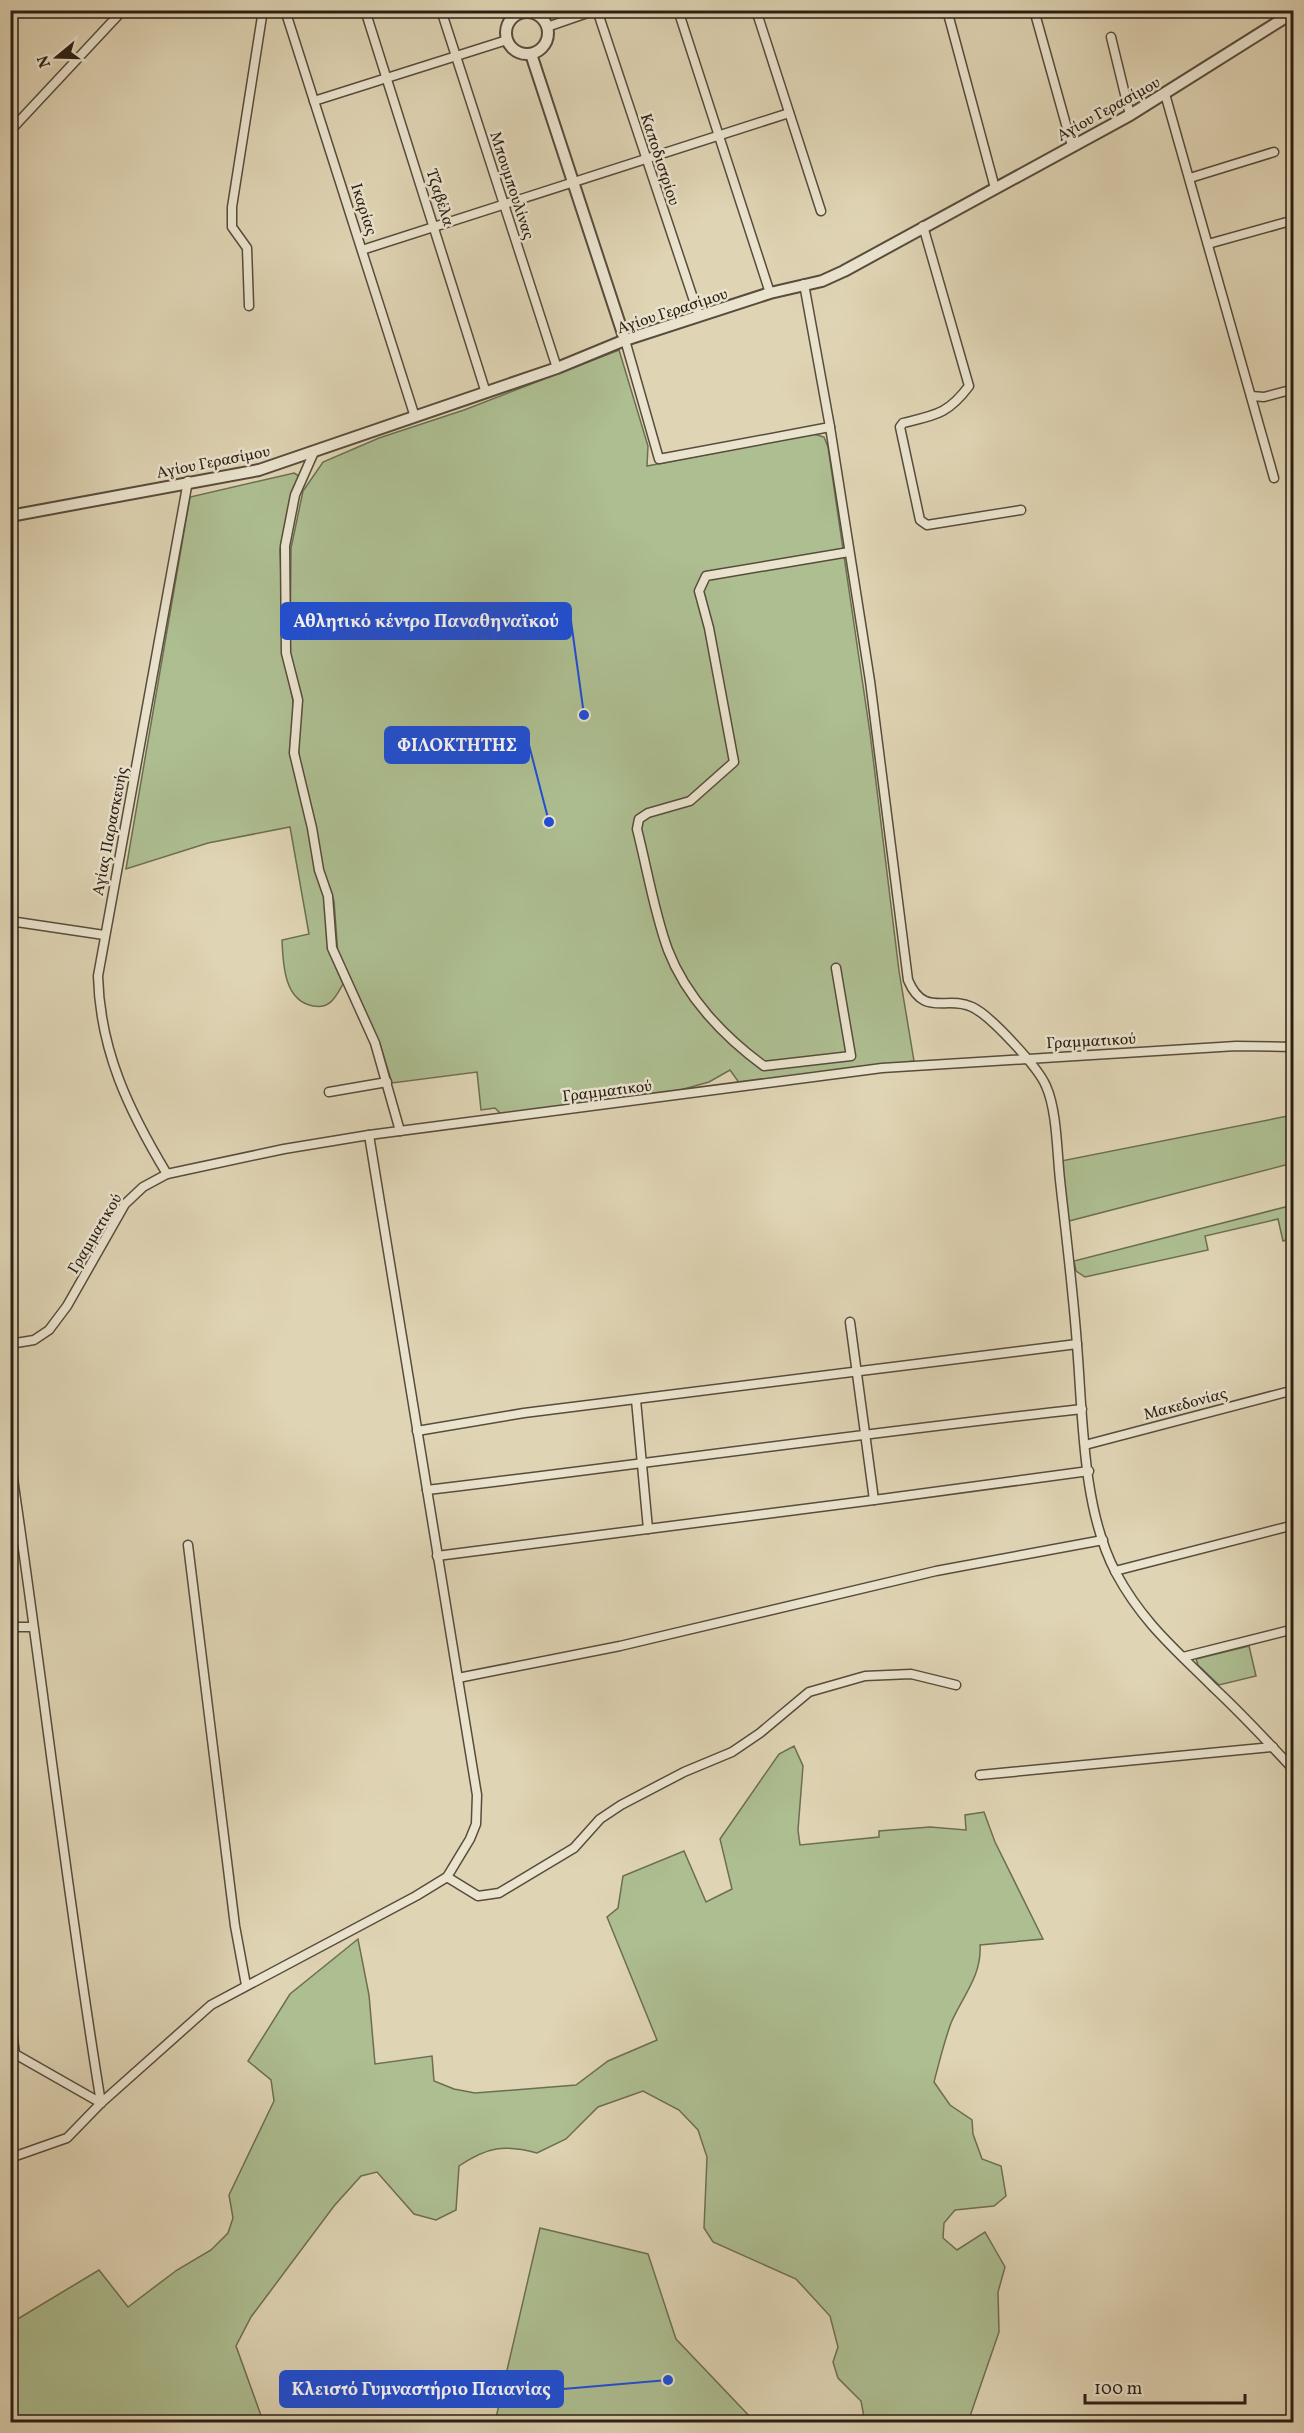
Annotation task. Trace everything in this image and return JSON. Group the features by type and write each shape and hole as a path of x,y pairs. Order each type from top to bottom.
{"street":[{"path":"10,131 123,10"},
{"path":"249,306 247,248 232,227 232,207 263,10"},
{"name":"Ικαρίας","path":"285,10 416,417"},
{"name":"Τζαβέλα","path":"364,10 435,226 486,393"},
{"name":"Μπουμπουλίνας","path":"441,10 557,368"},
{"path":"547,27 596,10"},
{"name":"Καποδιστρίου","path":"596,10 699,316"},
{"path":"678,10 771,293"},
{"path":"756,10 821,211"},
{"path":"947,10 995,188"},
{"path":"1034,10 1072,146"},
{"path":"520,12 536,14 547,27 548,37 543,46 531,54 518,52 507,40 508,23 520,12"},
{"name":"Αγίου Γερασίμου","path":"10,516 189,481 259,470 557,368 625,340 771,293 822,280 844,271 1130,115 1293,12"},
{"path":"1111,37 1130,115"},
{"path":"314,101 387,76 507,40"},
{"path":"531,54 625,340 659,459 830,427"},
{"path":"1165,93 1274,478"},
{"path":"362,250 789,112"},
{"path":"1190,178 1274,152"},
{"path":"1208,244 1293,220"},
{"path":"923,226 969,386 955,405 935,415 903,423 900,427 920,520 927,525 1021,510"},
{"path":"804,284 816,339 870,681 908,980 917,995 929,1003 960,1004 974,1008 1027,1059 1047,1087 1077,1344 1085,1444 1103,1540 1115,1571 1154,1631 1183,1657 1293,1770"},
{"path":"1251,396 1264,397 1293,389"},
{"path":"314,453 295,495 285,546 286,653 298,700 294,753 312,828 319,870 328,896 332,948 375,1042 400,1131"},
{"name":"Αγίας Παρασκευής","path":"167,1174 127,1104 110,1057 99,1006 98,976 189,481"},
{"path":"836,968 851,1056 764,1066 732,1043 681,977 668,950 638,829 639,819 648,813 690,801 734,762 709,628 699,591 706,576 849,552"},
{"path":"10,921 104,935"},
{"name":"Γραμματικού","path":"10,1344 34,1340 49,1330 68,1306 125,1204 143,1187 167,1174 284,1149 369,1135 730,1090 882,1068 1236,1046 1293,1047"},
{"path":"329,1092 387,1082"},
{"path":"10,2158 67,2138 101,2103 211,2005 416,1896 447,1877 476,1824 477,1795 436,1556 369,1135"},
{"path":"850,1322 874,1500"},
{"path":"417,1431 524,1413 1077,1344"},
{"name":"Μακεδονίας","path":"1085,1444 1293,1390"},
{"path":"636,1400 648,1529"},
{"path":"427,1490 642,1464 864,1433 1082,1409"},
{"path":"10,1458 72,1893 83,1996 101,2103"},
{"path":"436,1556 1089,1471"},
{"path":"1115,1571 1293,1525"},
{"path":"458,1678 620,1646 936,1571 1103,1540"},
{"path":"188,1545 235,1926 246,1985"},
{"path":"10,1627 33,1627"},
{"path":"1183,1657 1293,1629"},
{"path":"447,1877 478,1896 500,1893 574,1848 600,1818 684,1772 732,1752 760,1733 809,1692 865,1676 911,1674 956,1685"},
{"path":"980,1775 1273,1747"},
{"path":"10,2017 13,2053 101,2103"}],"green space":[{"path":"619,350 648,446 647,466 814,434 824,437 828,447 870,733 899,971 914,1061 740,1084 730,1070 709,1082 673,1092 501,1114 495,1108 481,1110 477,1072 392,1083 380,1044 338,955 334,901 321,864 313,815 300,765 298,744 302,697 290,652 291,548 303,491 323,462 379,438 464,410"},
{"path":"294,473 299,476 291,497 280,550 284,658 293,701 292,757 325,899 330,954 343,984 331,1001 324,1006 303,1003 296,997 287,980 283,960 282,940 309,934 290,827 208,843 126,869 190,497"},
{"path":"1293,1115 1293,1163 1069,1221 1061,1161"},
{"path":"1293,1205 1293,1238 1283,1241 1278,1219 1205,1236 1208,1250 1085,1277 1076,1271 1074,1261"},
{"path":"1249,1646 1256,1676 1219,1685 1198,1665 1196,1659"},
{"path":"794,1746 803,1766 798,1830 800,1845 879,1837 879,1831 930,1827 966,1830 965,1815 984,1812 995,1842 1043,1939 980,1945 975,1976 951,2023 934,2082 950,2105 972,2120 973,2134 982,2159 1001,2166 1006,2196 994,2206 955,2210 944,2223 943,2238 957,2250 985,2232 1005,2267 998,2292 999,2332 968,2422 865,2422 861,2401 838,2378 833,2362 838,2347 830,2316 796,2279 713,2242 704,2228 707,2157 698,2130 679,2110 643,2091 598,2107 566,2139 537,2153 505,2148 496,2149 478,2155 459,2166 456,2210 436,2220 414,2214 377,2172 361,2176 334,2206 251,2317 236,2346 263,2421 299,2422 11,2422 11,2323 99,2270 128,2307 177,2270 211,2250 228,2233 233,2218 229,2195 274,2101 271,2080 248,2061 290,1994 358,1939 369,1995 375,2064 432,2056 434,2081 454,2089 475,2093 576,2085 608,2061 657,2040 607,1917 618,1908 623,1876 684,1851 706,1902 732,1889 720,1839 779,1754"},
{"path":"540,2228 648,2254 676,2339 755,2422 495,2422"}],"place":[{"name":"Αθλητικό κέντρο Παναθηναϊκού","path":"584,715"},
{"name":"ΦΙΛΟΚΤΗΤΗΣ","path":"549,822"},
{"name":"Κλειστό Γυμναστήριο Παιανίας","path":"668,2380"}]}
